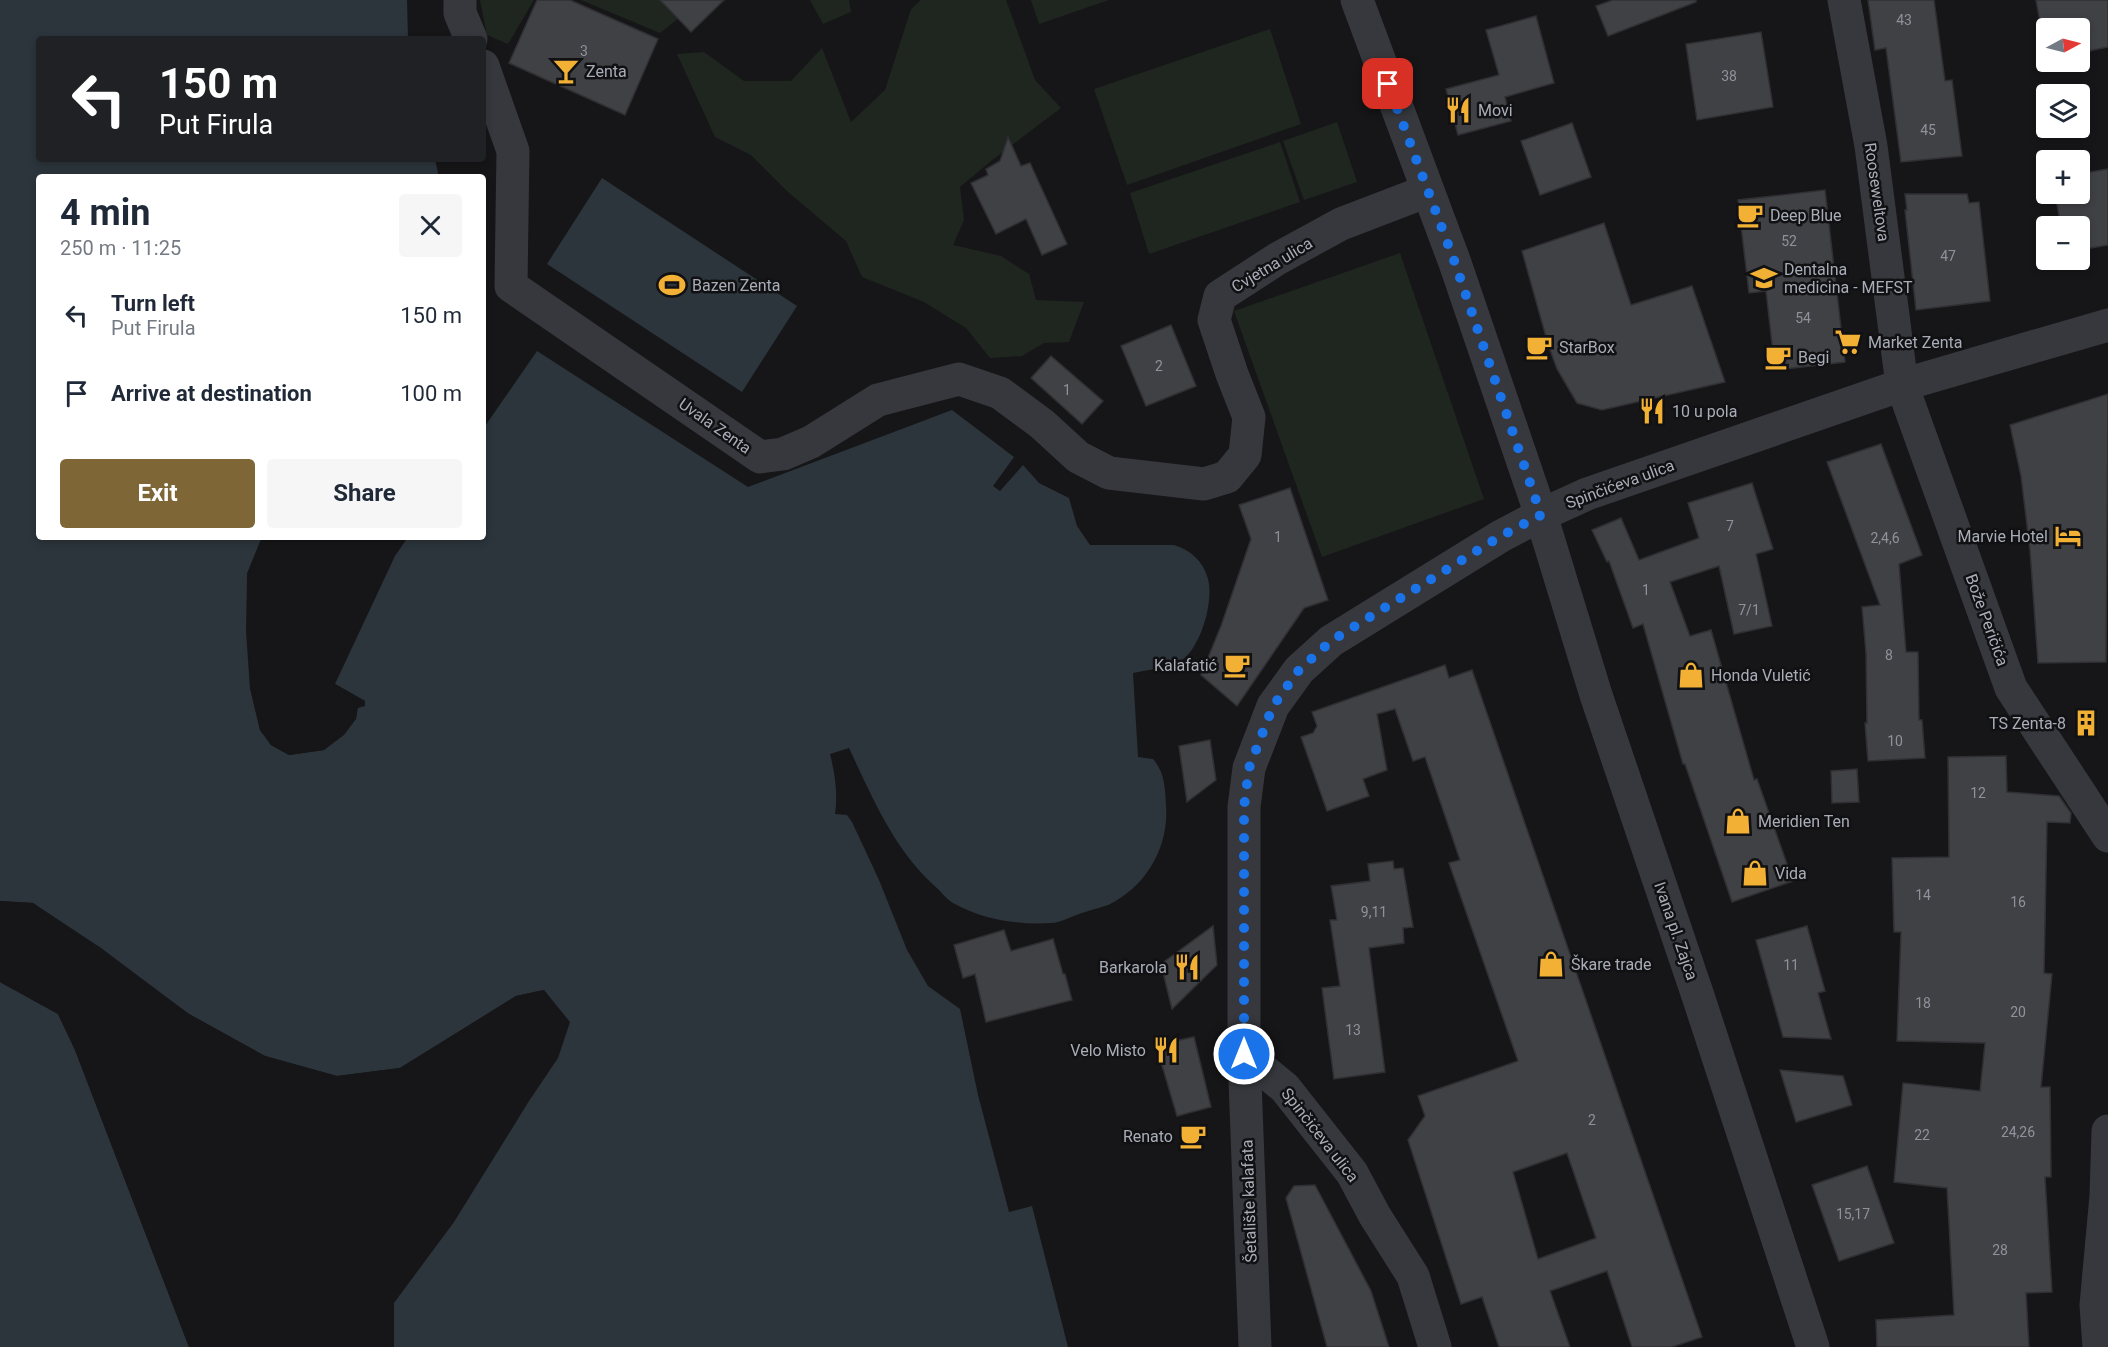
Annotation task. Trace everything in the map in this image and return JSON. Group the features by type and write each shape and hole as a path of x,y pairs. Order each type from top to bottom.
{"street":[{"path":"460,0 460,13 470,36"},
{"name":"Ivana pl. Zajca","path":"1357,0 1455,263 1541,515 1596,695 1692,976 1813,1347"},
{"name":"Rooseweltova","path":"1844,0 1871,146 1902,385"},
{"name":"Uvala Zenta","path":"486,74 513,151 511,286 759,456 783,454 811,442 878,400 959,379 1000,393 1042,424 1078,457 1109,473 1204,484"},
{"name":"Cvjetna ulica","path":"1204,484 1227,477 1245,455 1249,417 1214,320 1221,296 1277,259 1341,225 1427,191"},
{"name":"Spinčićeva ulica","path":"1435,1347 1413,1276 1352,1173 1285,1088 1244,1054 1244,807 1249,768 1273,706 1299,670 1331,641 1501,536 1587,494 1902,385 2108,325"},
{"name":"Bože Peričića","path":"1902,385 2011,688 2108,836"},
{"name":"Šetalište kalafata","path":"1244,1054 1255,1347"},
{"path":"2099,1347 2096,1305 2106,1196 2108,1131"}],"shaded area":[{"path":"0,0 407,0 408,36 36,36 36,162 436,162 438,174 36,174 36,540 261,540 247,574 250,688 260,730 271,745 289,755 324,750 356,719 357,708 365,701 335,684 395,556 406,540 486,540 486,425 537,351 748,487 952,410 1014,457 993,486 1000,491 1023,465 1039,483 1069,498 1077,526 1090,545 1174,545 1191,553 1200,562 1208,579 1209,599 1204,623 1189,654 1177,663 1133,673 1138,757 1153,759 1162,775 1165,787 1166,821 1159,851 1144,877 1134,888 1108,905 1060,921 1040,923 990,918 952,903 909,859 897,842 876,805 849,748 830,754 836,784 835,814 847,815 852,822 879,880 907,950 928,986 960,1009 978,1095 1009,1212 1032,1206 1068,1347 394,1347 394,1303 454,1222 558,1058 570,1022 544,990 516,996 400,1068 337,1076 265,1056 189,1014 33,903 0,901"},
{"path":"480,0 534,0 508,44 487,35"},
{"path":"581,0 668,0 680,17 660,33"},
{"path":"810,0 849,0 851,12 823,24"},
{"path":"921,0 1006,0 1035,80 1061,108 960,187 964,220 953,245 1001,256 1029,274 1036,300 1084,302 1069,342 1044,343 1022,356 990,358 966,328 924,302 862,277 846,241 788,192 751,155 715,137 677,54 704,52 744,81 791,81 822,48 851,122 885,90 911,9"},
{"path":"1031,0 1109,0 1039,24"},
{"path":"1270,29 1301,124 1127,185 1094,89"},
{"path":"1337,122 1357,182 1304,200 1283,141"},
{"path":"1280,142 1300,202 1149,254 1130,193"},
{"name":"Bazen Zenta","path":"602,178 797,306 742,392 547,264"},
{"path":"1400,253 1484,499 1322,557 1234,311"},
{"path":"0,982 58,1014 75,1050 189,1347 0,1347"}],"pier":[{"path":"261,540 264,540 250,575 249,632 253,687 262,729 273,743 290,752 323,748 342,732 353,717 355,707 362,703 334,687 335,684 365,701 365,706 358,708 356,719 344,735 324,750 289,755 271,745 260,730 250,688 246,632 247,574"},
{"path":"0,901 33,903 101,948 189,1014 265,1056 337,1076 400,1068 516,996 544,990 549,1001 543,993 517,999 401,1071 337,1079 263,1059 187,1016 99,950 32,906 0,904"},
{"path":"0,979 61,1013 78,1049 192,1347 189,1347 75,1050 58,1014 0,982"}],"building":[{"path":"537,0 570,0 658,39 625,115 509,63"},
{"path":"660,0 724,0 691,32"},
{"path":"1613,0 1696,0 1696,2 1608,36 1596,6"},
{"path":"1868,0 1934,0 1945,81 1952,80 1962,156 1901,162 1886,48 1875,50"},
{"path":"2036,0 2108,0 2108,47 2090,51 2090,18 2039,18"},
{"path":"1536,16 1554,83 1505,97 1511,121 1458,135 1446,89 1499,75 1486,30"},
{"path":"1761,32 1773,107 1697,120 1686,44"},
{"path":"1572,123 1591,177 1540,195 1521,141"},
{"path":"1008,137 1021,166 1030,163 1067,244 1042,255 1026,219 996,234 971,183 988,175 986,169 1000,161"},
{"path":"2108,169 2108,245 2090,248 2090,216 2059,216 2057,204 2090,204 2090,172"},
{"path":"1825,190 1845,362 1775,370 1766,291 1749,293 1738,200"},
{"path":"1905,194 1967,194 1969,203 1979,202 1990,301 1916,310"},
{"path":"1604,223 1631,305 1692,286 1725,382 1602,410 1577,403 1557,369 1522,251"},
{"path":"1171,325 1196,386 1146,406 1121,346"},
{"path":"1051,356 1103,401 1082,424 1031,378"},
{"name":"Marvie Hotel","path":"2108,394 2106,662 2038,663 2030,550 2021,476 2010,425"},
{"path":"1881,444 1922,555 1899,564 1906,652 1918,652 1919,720 1922,720 1925,758 1868,761 1865,723 1867,723 1866,653 1862,607 1880,605 1827,462"},
{"path":"1752,483 1773,549 1756,554 1772,626 1734,634 1719,566 1670,582 1690,636 1711,630 1754,780 1757,779 1793,881 1732,902 1685,764 1683,764 1643,624 1633,628 1609,561 1607,562 1592,530 1621,518 1639,560 1699,538 1688,503"},
{"path":"1290,488 1328,600 1304,608 1237,706 1201,675 1221,626 1251,539 1239,505"},
{"path":"1445,665 1449,678 1472,670 1702,1337 1672,1347 1632,1347 1607,1271 1550,1291 1570,1347 1499,1347 1482,1297 1461,1304 1408,1140 1425,1116 1418,1096 1518,1061 1449,863 1460,860 1425,757 1413,761 1395,709 1377,714 1387,770 1363,779 1369,796 1327,811 1301,737 1313,733 1317,726 1312,712","holes":["1567,1153 1596,1238 1538,1259 1513,1172"]},
{"path":"1210,740 1216,780 1187,802 1179,746"},
{"path":"2006,756 2007,792 2059,796 2071,813 2070,823 2047,822 2044,973 2052,974 2041,1087 2050,1087 2051,1177 2045,1177 2052,1292 2026,1293 2029,1347 1877,1347 1876,1320 1954,1315 1947,1188 1894,1182 1903,1083 1980,1091 1985,1043 1897,1041 1901,932 1894,932 1892,858 1949,857 1948,757"},
{"path":"1857,769 1859,802 1832,803 1831,771"},
{"path":"1393,861 1394,869 1403,868 1413,927 1403,928 1404,943 1369,948 1385,1072 1334,1079 1322,988 1340,986 1330,920 1337,920 1331,886 1370,881 1368,864"},
{"path":"1213,926 1217,965 1172,1009 1161,964"},
{"path":"1807,926 1825,991 1818,993 1831,1039 1783,1037 1756,940"},
{"path":"1004,930 1011,951 1053,939 1072,1000 986,1022 975,974 963,978 954,945"},
{"path":"1194,1037 1211,1107 1177,1116 1156,1045"},
{"path":"1780,1070 1843,1076 1852,1105 1796,1122"},
{"path":"1867,1166 1894,1243 1839,1261 1812,1185"},
{"path":"1315,1185 1371,1291 1389,1347 1327,1347 1286,1198 1294,1186"}],"place":[{"name":"Zenta","path":"566,71"},
{"name":"Movi","path":"1458,110"},
{"name":"Deep Blue","path":"1750,215"},
{"name":"Dentalna medicina - MEFST","path":"1764,278"},
{"name":"Bazen Zenta","path":"672,285"},
{"name":"Market Zenta","path":"1848,342"},
{"name":"StarBox","path":"1539,347"},
{"name":"Begi","path":"1778,357"},
{"name":"10 u pola","path":"1652,411"},
{"name":"Marvie Hotel","path":"2068,536"},
{"name":"Kalafatić","path":"1237,665"},
{"name":"Honda Vuletić","path":"1691,675"},
{"name":"TS Zenta-8","path":"2086,723"},
{"name":"Meridien Ten","path":"1738,821"},
{"name":"Vida","path":"1755,873"},
{"name":"Škare trade","path":"1551,964"},
{"name":"Barkarola","path":"1187,967"},
{"name":"Velo Misto","path":"1166,1050"},
{"name":"Renato","path":"1193,1136"}],"route":[{"path":"1244,1054 1244,807 1249,768 1273,706 1299,670 1331,641 1501,536 1541,515 1455,263 1388,84"}]}
